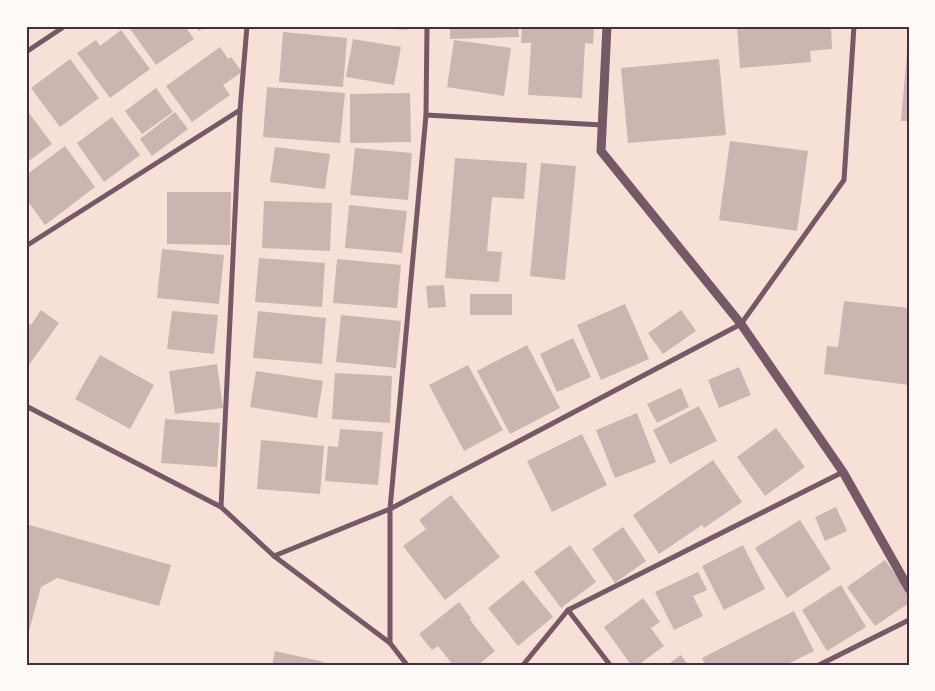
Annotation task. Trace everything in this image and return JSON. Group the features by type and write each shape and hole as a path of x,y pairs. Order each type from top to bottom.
{"street":[{"path":"26,52 65,26"},
{"path":"221,507 240,110 247,26"},
{"path":"390,643 390,508 426,115 427,26"},
{"path":"607,26 601,150 741,324 843,472 909,589"},
{"path":"274,556 390,508 741,324 844,180 854,26"},
{"path":"26,246 240,110"},
{"path":"426,115 602,125"},
{"path":"26,406 221,507 274,556 390,643 407,665"},
{"path":"523,665 568,610 843,472"},
{"path":"568,610 610,665"},
{"path":"819,665 909,620"}],"building":[{"path":"128,26 185,26 194,39 156,65"},
{"path":"196,26 206,26 199,31"},
{"path":"377,26 407,26 407,30 377,28"},
{"path":"450,26 518,26 519,37 450,39"},
{"path":"522,26 594,26 593,44 585,43 582,98 528,95 531,43 521,43"},
{"path":"737,26 831,26 832,49 810,51 811,62 740,68"},
{"path":"121,30 150,69 110,98 77,53 96,40 100,46"},
{"path":"283,32 347,38 343,87 279,82"},
{"path":"353,39 401,47 394,85 346,77"},
{"path":"454,40 511,48 504,96 447,87"},
{"path":"220,47 228,59 231,57 242,72 223,85 230,95 192,122 166,86"},
{"path":"907,53 909,53 909,121 901,121"},
{"path":"70,59 99,98 60,127 31,88"},
{"path":"719,59 726,135 628,143 621,68"},
{"path":"267,87 345,93 340,143 263,137"},
{"path":"156,88 173,112 142,134 125,111"},
{"path":"410,93 411,142 350,143 350,94"},
{"path":"26,109 52,144 26,163"},
{"path":"175,112 188,129 152,156 140,139"},
{"path":"112,117 140,155 104,182 77,143"},
{"path":"730,141 808,151 797,231 719,220"},
{"path":"65,146 95,187 45,225 26,199 26,175"},
{"path":"275,147 330,154 325,189 270,182"},
{"path":"355,148 412,153 408,200 350,195"},
{"path":"455,158 527,163 524,199 492,197 487,251 502,252 499,282 445,278"},
{"path":"541,163 576,166 565,280 530,276"},
{"path":"167,192 231,192 230,245 167,244"},
{"path":"264,201 332,203 330,251 262,248"},
{"path":"349,205 407,211 402,253 345,248"},
{"path":"162,249 224,255 219,304 157,298"},
{"path":"259,258 325,263 322,307 255,302"},
{"path":"337,259 401,265 397,308 333,303"},
{"path":"444,285 446,307 428,308 426,286"},
{"path":"470,294 512,294 512,315 470,315"},
{"path":"844,301 909,308 909,385 824,374 827,346 838,347"},
{"path":"625,304 649,359 601,380 577,325"},
{"path":"41,310 59,323 26,369 26,322 31,325"},
{"path":"681,310 696,331 663,354 648,333"},
{"path":"172,311 218,315 214,354 167,349"},
{"path":"258,311 326,318 322,364 253,358"},
{"path":"341,315 401,321 396,368 336,362"},
{"path":"573,338 591,377 557,392 540,354"},
{"path":"527,345 560,408 510,434 477,371"},
{"path":"100,355 154,385 130,429 75,399"},
{"path":"217,364 223,408 175,414 169,371"},
{"path":"468,365 503,430 464,451 429,385"},
{"path":"739,367 751,395 719,408 708,380"},
{"path":"256,371 323,381 317,418 250,407"},
{"path":"335,373 392,376 390,423 332,419"},
{"path":"681,388 689,407 657,423 647,404"},
{"path":"699,406 717,441 670,464 653,430"},
{"path":"637,413 656,462 615,478 596,430"},
{"path":"165,419 220,423 217,467 161,463"},
{"path":"776,428 805,467 765,496 737,457"},
{"path":"340,429 383,432 378,485 325,481 328,446 338,447"},
{"path":"582,434 607,485 552,512 527,461"},
{"path":"261,440 324,446 320,494 257,489"},
{"path":"713,460 742,502 704,528 702,525 659,554 633,515"},
{"path":"451,495 500,557 445,600 403,546 426,529 419,520"},
{"path":"836,507 847,531 825,541 815,517"},
{"path":"800,520 831,569 787,598 755,548"},
{"path":"26,524 171,565 159,606 57,578 41,587 26,642"},
{"path":"623,527 646,561 615,583 592,549"},
{"path":"570,545 596,582 561,608 534,572"},
{"path":"743,545 765,589 724,610 702,566"},
{"path":"885,560 909,593 909,603 875,626 847,587"},
{"path":"698,572 707,590 693,596 703,616 674,630 655,592"},
{"path":"523,580 553,617 518,646 488,608"},
{"path":"841,585 866,627 827,651 802,610"},
{"path":"643,598 660,622 651,628 664,646 638,665 631,665 604,627"},
{"path":"459,602 471,618 470,620 495,651 478,665 453,665 438,646 432,650 419,634"},
{"path":"794,611 814,651 786,665 705,665 702,658"},
{"path":"275,651 324,662 323,665 272,665"},
{"path":"681,655 688,665 667,665"}]}
